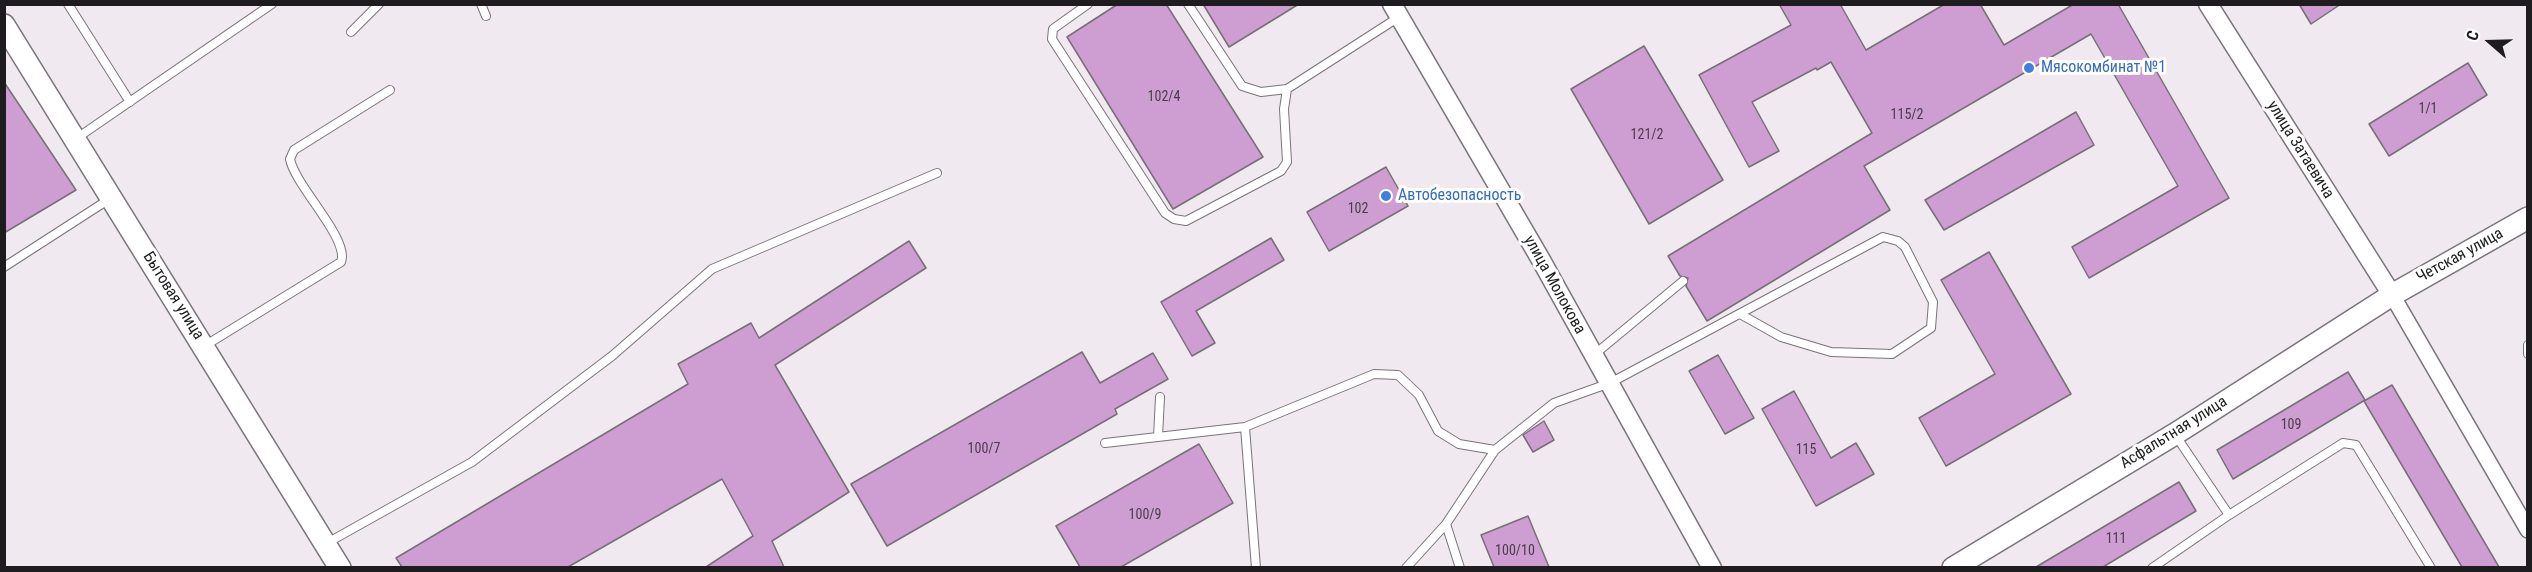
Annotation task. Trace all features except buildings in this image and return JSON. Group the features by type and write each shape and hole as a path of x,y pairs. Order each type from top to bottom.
{"main road":[{"name":"Бытовая улица","path":"7,34 76,139 340,567"},
{"name":"Четская улица","path":"2392,295 2528,218"},
{"name":"Асфальтная улица","path":"1953,567 2175,434 2392,295"}],"street":[{"name":"улица Затаевича","path":"2208,4 2392,295"},
{"name":"улица Молокова","path":"1395,11 1610,383 1712,567"},
{"path":"2392,295 2528,530"}],"lane":[{"path":"68,4 130,102"},
{"path":"76,139 272,4"},
{"path":"351,32 379,4"},
{"path":"481,4 486,16"},
{"path":"1088,4 1053,29 1052,39 1164,213 1174,219 1186,221 1285,167 1287,162 1284,109 1287,89"},
{"path":"1188,4 1242,86 1262,92 1287,89 1395,11"},
{"path":"204,346 340,262 342,251 334,233 294,173 290,159 294,150 390,90"},
{"path":"326,544 472,462 612,356 712,269 937,173"},
{"path":"4,267 112,198"},
{"path":"1406,567 1446,524 1495,450 1554,403 1610,383 1884,237 1898,241 1905,248 1933,302 1930,328 1892,354 1831,352 1781,337 1740,314"},
{"path":"1594,355 1683,281"},
{"path":"2528,345 2528,354"},
{"path":"1105,443 1245,427 1374,374 1398,375 1419,395 1438,431 1460,444 1495,450"},
{"path":"1158,437 1160,397"},
{"path":"1245,427 1256,567"},
{"path":"2175,434 2229,515"},
{"path":"2152,567 2343,443 2356,446 2430,567"},
{"path":"1446,524 1460,567"}],"place":[{"name":"Мясокомбинат №1","path":"2029,68"},
{"name":"Автобезопасность","path":"1386,196"}]}
